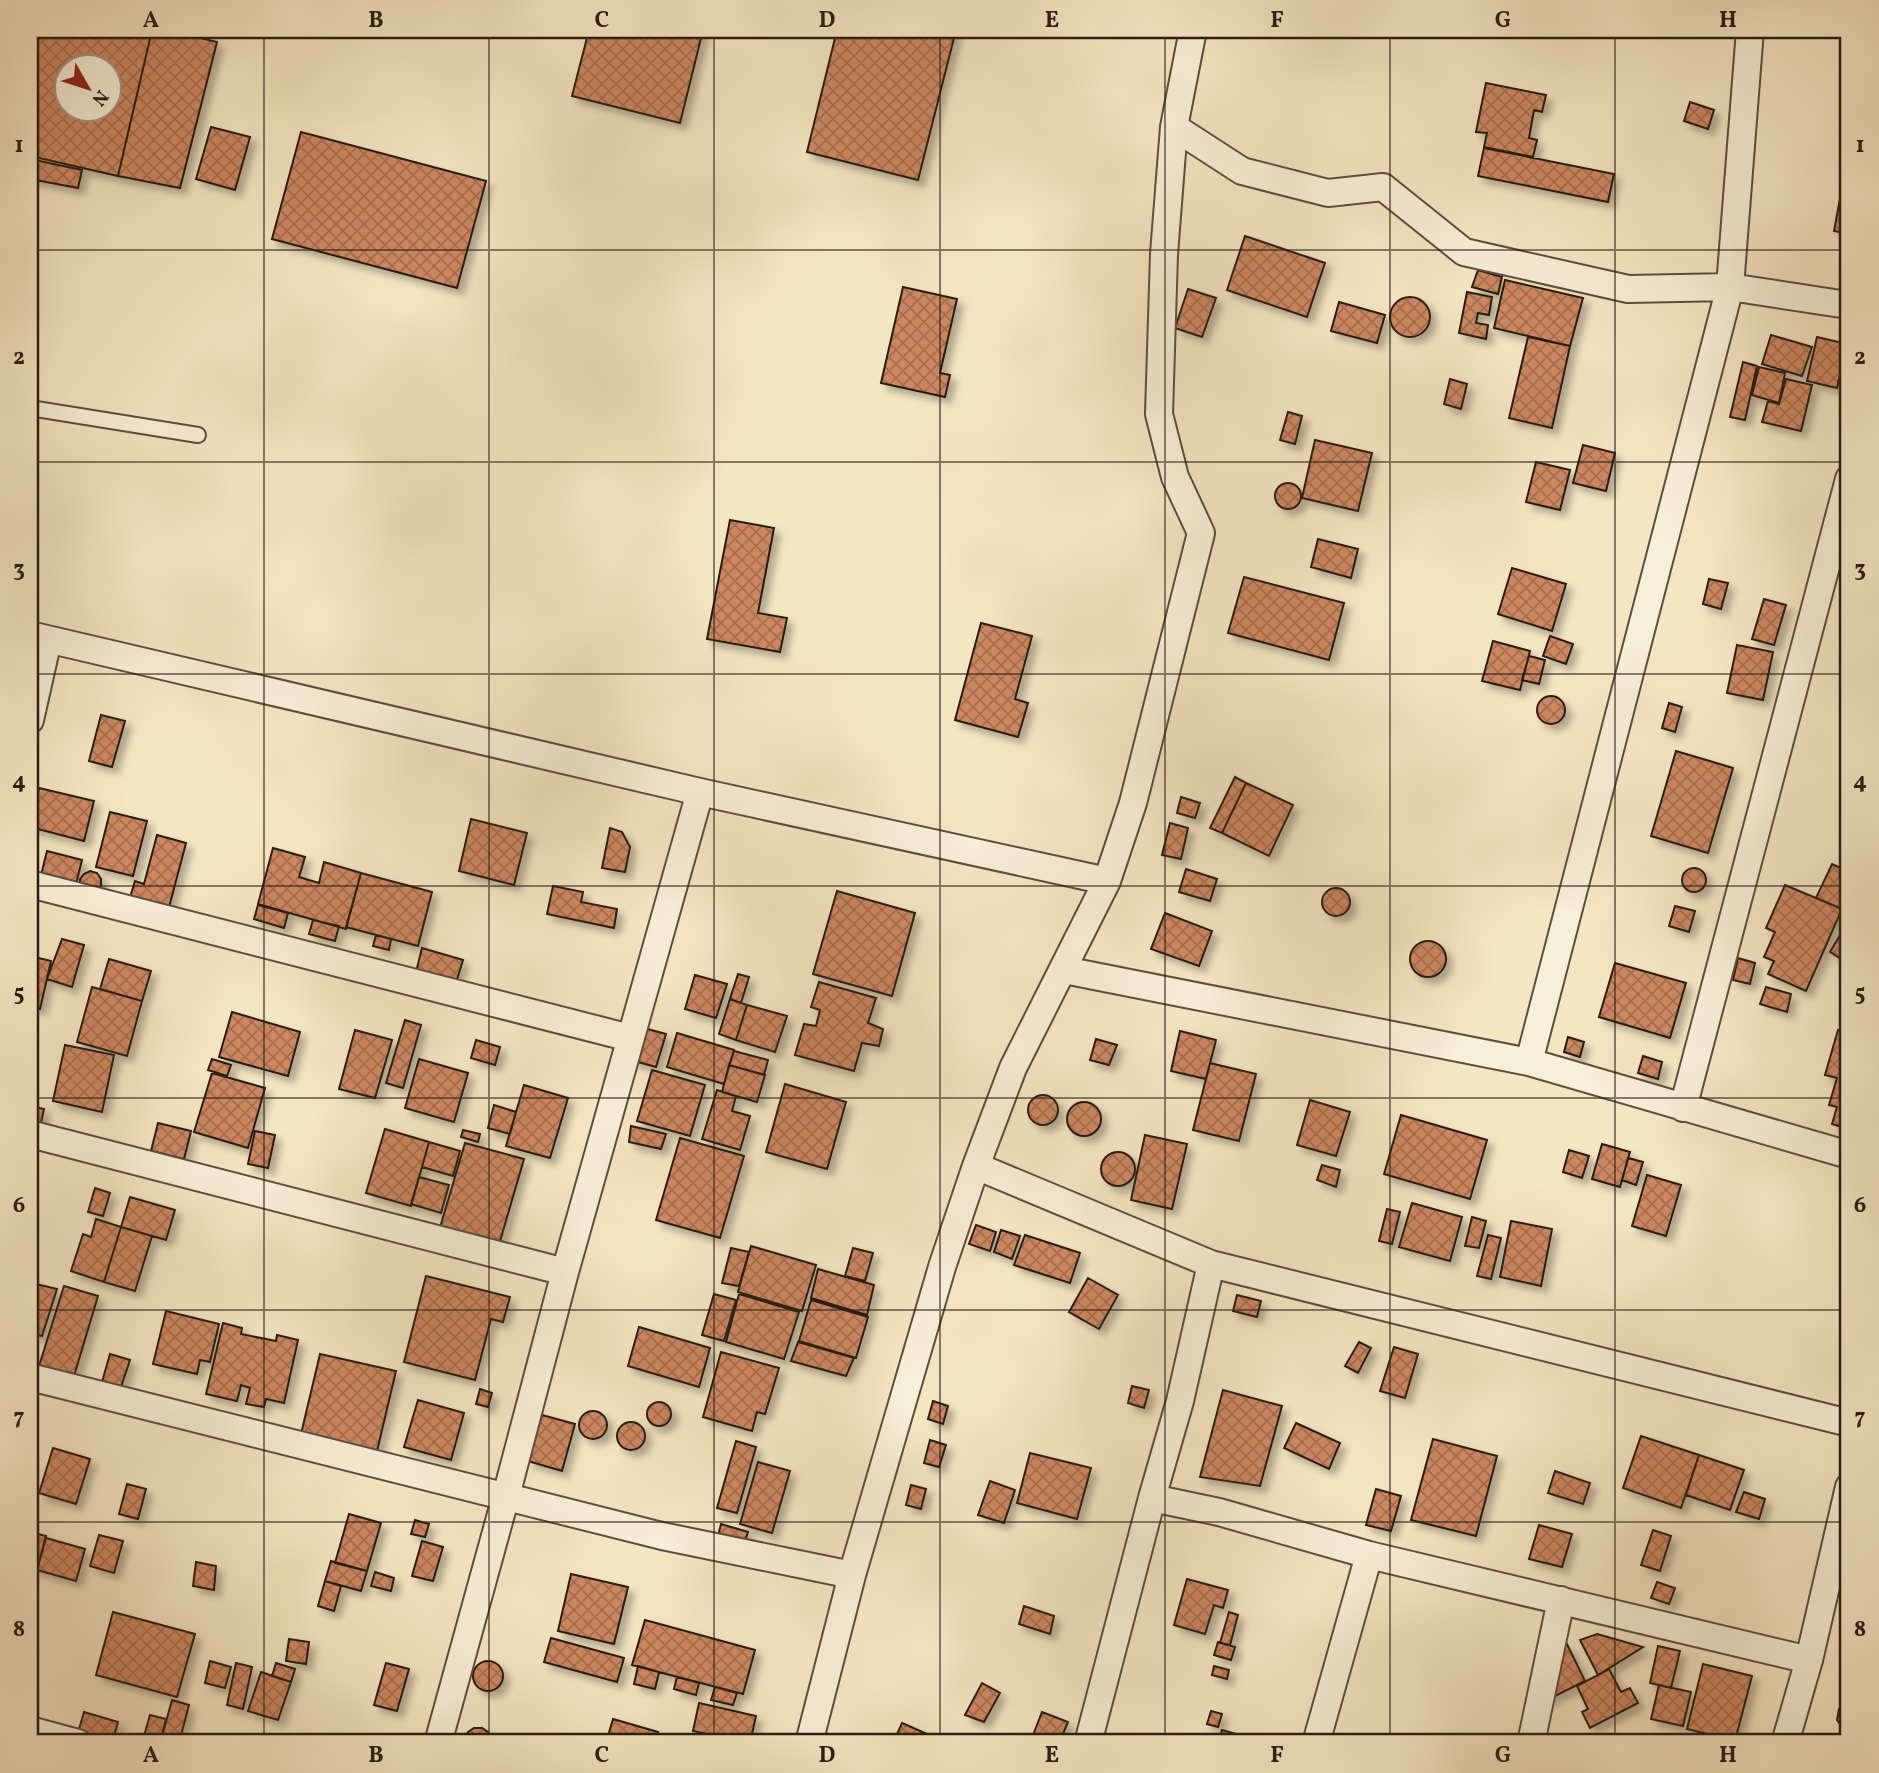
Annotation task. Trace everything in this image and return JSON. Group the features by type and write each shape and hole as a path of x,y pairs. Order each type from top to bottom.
{"street":[{"path":"809,1743 852,1575 943,1267 976,1166 1013,1068 1107,881 1133,803 1201,533 1175,477 1158,414 1164,254 1174,127 1193,30"},
{"path":"1529,1062 1730,287 1750,30"},
{"path":"1174,127 1242,171 1328,193 1383,187 1464,252 1628,289 1730,287 1849,306"},
{"path":"1683,1108 1849,479"},
{"path":"30,720 39,638 700,792 1107,881"},
{"path":"438,1743 565,1272 700,792"},
{"path":"30,884 630,1038"},
{"path":"1064,970 1529,1062 1849,1155"},
{"path":"30,1134 565,1272"},
{"path":"976,1166 1211,1264 1849,1423"},
{"path":"1088,1743 1180,1401 1211,1264"},
{"path":"30,1377 662,1536 852,1575"},
{"path":"1785,1743 1809,1660 1849,1487"},
{"path":"1152,1498 1219,1511 1370,1556 1809,1660"},
{"path":"1315,1743 1370,1556"},
{"path":"1531,1743 1561,1600"},
{"path":"30,1730 78,1743"}],"lane":[{"path":"30,408 198,435"}],"building":[{"path":"30,30 152,30 118,176 30,156"},
{"path":"152,30 167,30 217,42 180,188 118,176"},
{"path":"589,30 703,30 680,123 572,96"},
{"path":"837,30 956,30 918,180 807,152"},
{"path":"1486,83 1546,95 1542,112 1534,110 1529,138 1537,140 1533,157 1484,147 1487,133 1476,132"},
{"path":"1690,102 1714,110 1708,129 1684,121"},
{"path":"211,127 250,137 235,190 196,179"},
{"path":"301,132 486,181 457,288 272,239"},
{"path":"1484,148 1614,174 1608,202 1478,176"},
{"path":"30,159 82,170 78,188 30,179"},
{"path":"1842,188 1849,189 1849,234 1834,231"},
{"path":"1245,236 1325,263 1307,317 1227,290"},
{"path":"1478,270 1502,277 1498,294 1472,287"},
{"path":"1505,280 1583,298 1570,346 1494,328"},
{"path":"903,287 957,299 940,373 950,375 945,397 881,383"},
{"path":"1188,289 1216,298 1202,337 1175,328"},
{"path":"1467,292 1492,297 1489,315 1478,313 1476,323 1488,325 1486,339 1459,333"},
{"path":"1410,297 1424,303 1430,317 1424,331 1410,337 1396,331 1390,317 1396,303"},
{"path":"1339,302 1385,315 1377,343 1331,331"},
{"path":"1771,335 1812,347 1802,376 1762,364"},
{"path":"1528,337 1570,346 1552,428 1509,418"},
{"path":"1817,337 1847,344 1837,388 1807,381"},
{"path":"1743,362 1757,366 1745,420 1730,417"},
{"path":"1759,367 1785,373 1779,403 1752,395"},
{"path":"1450,379 1467,384 1461,409 1444,404"},
{"path":"1786,379 1812,385 1801,431 1762,422 1768,401 1779,404"},
{"path":"1288,412 1302,416 1295,444 1280,440"},
{"path":"1315,440 1372,453 1358,511 1302,498"},
{"path":"1583,445 1615,453 1606,491 1573,483"},
{"path":"1536,462 1570,470 1560,510 1526,502"},
{"path":"1288,483 1297,487 1301,496 1297,505 1288,509 1279,505 1275,496 1279,487"},
{"path":"730,520 774,528 758,613 787,618 780,652 707,639"},
{"path":"1318,539 1358,549 1351,578 1311,567"},
{"path":"1512,568 1566,584 1552,631 1498,614"},
{"path":"1244,577 1344,603 1329,660 1228,633"},
{"path":"1709,579 1728,583 1721,609 1703,604"},
{"path":"1764,599 1786,605 1774,645 1752,639"},
{"path":"981,623 1032,636 1015,699 1028,703 1018,737 955,720"},
{"path":"1550,636 1573,644 1566,664 1543,656"},
{"path":"1493,641 1530,651 1520,690 1482,681"},
{"path":"1737,645 1773,652 1763,700 1727,693"},
{"path":"1529,656 1545,660 1539,684 1522,680"},
{"path":"1551,696 1561,700 1565,710 1561,720 1551,724 1541,720 1537,710 1541,700"},
{"path":"1669,703 1682,707 1675,732 1662,728"},
{"path":"101,715 125,721 112,767 89,761"},
{"path":"1676,751 1733,768 1708,853 1651,836"},
{"path":"1235,777 1246,783 1222,833 1210,828"},
{"path":"1246,783 1293,805 1269,856 1222,833"},
{"path":"39,788 94,801 84,841 30,827 30,795 37,797"},
{"path":"1181,797 1200,803 1195,818 1177,813"},
{"path":"110,812 147,821 133,876 96,867"},
{"path":"471,819 527,833 514,885 459,871"},
{"path":"1170,823 1188,828 1181,859 1162,855"},
{"path":"610,828 622,832 630,847 625,872 602,868"},
{"path":"1849,831 1849,859 1841,856"},
{"path":"157,835 186,843 167,915 128,904 135,881 144,884"},
{"path":"273,848 305,857 299,877 319,883 324,862 361,873 346,929 258,904"},
{"path":"47,851 82,860 75,888 40,879"},
{"path":"1832,864 1849,872 1849,893 1842,909 1816,898"},
{"path":"1694,868 1705,875 1706,880 1699,891 1694,892 1683,885 1682,880 1689,869"},
{"path":"1186,869 1217,879 1210,901 1179,892"},
{"path":"90,871 97,873 101,879 97,892 80,887 80,879"},
{"path":"361,873 432,892 418,946 346,927"},
{"path":"1785,885 1842,909 1806,991 1768,974 1774,961 1764,957 1775,932 1766,928"},
{"path":"553,886 583,892 581,902 617,909 614,928 547,914"},
{"path":"1336,888 1346,892 1350,902 1346,912 1336,916 1326,912 1322,902 1326,892"},
{"path":"837,891 915,913 892,996 813,974"},
{"path":"258,905 288,913 284,928 254,919"},
{"path":"1675,906 1695,911 1689,932 1669,926"},
{"path":"1165,913 1212,931 1199,966 1151,949"},
{"path":"313,920 339,926 335,941 309,934"},
{"path":"1849,920 1849,964 1830,952"},
{"path":"376,935 391,939 389,950 373,946"},
{"path":"62,939 84,945 72,987 47,979"},
{"path":"1428,941 1441,946 1446,959 1441,972 1428,977 1415,972 1410,959 1415,946"},
{"path":"422,948 463,960 456,983 416,972"},
{"path":"30,956 51,961 40,1009 30,1007"},
{"path":"1738,958 1755,963 1750,984 1733,980"},
{"path":"109,959 151,971 142,1001 100,989"},
{"path":"1615,963 1686,983 1670,1038 1599,1017"},
{"path":"738,974 749,977 741,1003 730,999"},
{"path":"695,975 727,984 716,1018 685,1009"},
{"path":"819,982 876,998 868,1023 883,1029 879,1046 862,1043 854,1071 795,1055 804,1024 816,1026 820,1010 811,1007"},
{"path":"92,987 142,1001 127,1056 77,1042"},
{"path":"1766,987 1791,994 1787,1012 1760,1004"},
{"path":"730,999 747,1005 736,1040 719,1034"},
{"path":"747,1005 787,1016 775,1052 736,1040"},
{"path":"232,1012 300,1032 288,1076 219,1057"},
{"path":"405,1020 421,1025 403,1088 386,1083"},
{"path":"640,1027 666,1034 656,1067 631,1060"},
{"path":"355,1030 392,1040 375,1098 339,1089"},
{"path":"1838,1030 1849,1033 1849,1129 1832,1124 1837,1107 1829,1105 1837,1078 1825,1075"},
{"path":"1180,1031 1216,1040 1206,1079 1171,1071"},
{"path":"677,1033 734,1050 724,1084 667,1067"},
{"path":"1568,1037 1584,1042 1580,1057 1564,1052"},
{"path":"1096,1039 1117,1045 1109,1065 1090,1060"},
{"path":"476,1040 500,1047 495,1065 471,1058"},
{"path":"65,1045 114,1055 102,1112 53,1101"},
{"path":"734,1051 768,1060 764,1075 729,1065"},
{"path":"1643,1056 1662,1062 1658,1079 1638,1073"},
{"path":"212,1059 231,1065 227,1076 208,1070"},
{"path":"419,1059 468,1073 454,1122 405,1108"},
{"path":"1210,1063 1256,1074 1239,1141 1193,1130"},
{"path":"729,1065 765,1075 757,1102 722,1092"},
{"path":"652,1070 705,1085 690,1136 637,1121"},
{"path":"212,1073 265,1088 248,1148 194,1132"},
{"path":"785,1084 846,1102 827,1169 766,1152"},
{"path":"524,1085 568,1098 550,1158 506,1146"},
{"path":"717,1090 736,1096 732,1111 750,1116 740,1150 702,1139"},
{"path":"1043,1095 1054,1099 1058,1110 1054,1121 1043,1125 1032,1121 1028,1110 1032,1099"},
{"path":"1310,1100 1350,1112 1336,1156 1297,1145"},
{"path":"1084,1102 1096,1107 1101,1119 1096,1131 1084,1136 1072,1131 1067,1119 1072,1107"},
{"path":"494,1105 516,1112 510,1134 488,1128"},
{"path":"30,1106 44,1109 40,1127 30,1125"},
{"path":"1401,1115 1487,1140 1470,1199 1384,1174"},
{"path":"158,1123 191,1131 184,1159 151,1151"},
{"path":"631,1126 666,1134 661,1149 629,1142"},
{"path":"385,1129 429,1142 411,1206 366,1193"},
{"path":"463,1130 480,1134 478,1142 461,1137"},
{"path":"255,1131 275,1135 268,1168 248,1164"},
{"path":"1145,1135 1187,1144 1172,1209 1131,1200"},
{"path":"680,1138 744,1156 720,1238 656,1220"},
{"path":"429,1142 460,1151 453,1176 422,1167"},
{"path":"465,1143 524,1159 498,1248 439,1231"},
{"path":"1602,1144 1630,1152 1620,1187 1592,1179"},
{"path":"1569,1150 1589,1156 1582,1178 1563,1172"},
{"path":"1118,1152 1130,1157 1135,1169 1130,1181 1118,1186 1106,1181 1101,1169 1106,1157"},
{"path":"1628,1158 1643,1162 1636,1185 1622,1180"},
{"path":"1322,1165 1340,1170 1336,1187 1317,1180"},
{"path":"1647,1175 1681,1185 1666,1236 1632,1226"},
{"path":"419,1177 449,1185 441,1213 411,1204"},
{"path":"95,1188 110,1193 103,1216 88,1212"},
{"path":"130,1197 175,1210 166,1240 121,1227"},
{"path":"1412,1203 1462,1217 1450,1261 1399,1247"},
{"path":"1387,1209 1400,1212 1392,1244 1379,1241"},
{"path":"1472,1217 1486,1221 1479,1248 1465,1246"},
{"path":"96,1219 121,1227 104,1282 71,1271 83,1234 91,1237"},
{"path":"1511,1221 1552,1229 1541,1286 1500,1277"},
{"path":"976,1225 996,1232 990,1251 969,1244"},
{"path":"121,1227 152,1236 135,1291 104,1282"},
{"path":"1001,1230 1020,1236 1012,1259 994,1252"},
{"path":"1025,1235 1080,1253 1070,1283 1014,1265"},
{"path":"1488,1235 1501,1238 1491,1279 1477,1276"},
{"path":"751,1246 816,1265 802,1311 738,1292"},
{"path":"731,1248 749,1252 739,1286 722,1283"},
{"path":"853,1248 873,1253 865,1281 845,1276"},
{"path":"818,1269 874,1285 867,1315 811,1298"},
{"path":"426,1276 510,1297 503,1322 491,1319 475,1380 404,1362"},
{"path":"1088,1278 1118,1295 1099,1329 1069,1312"},
{"path":"36,1284 57,1289 42,1336 30,1333 30,1306"},
{"path":"64,1286 98,1296 74,1376 39,1366"},
{"path":"714,1294 736,1300 724,1341 702,1335"},
{"path":"739,1294 799,1312 784,1359 726,1342"},
{"path":"1237,1295 1261,1301 1257,1317 1233,1311"},
{"path":"811,1300 868,1317 856,1358 799,1341"},
{"path":"166,1311 219,1324 210,1362 200,1360 197,1374 153,1364"},
{"path":"223,1323 242,1328 241,1334 276,1341 277,1335 298,1340 284,1403 266,1399 264,1407 246,1404 250,1388 241,1385 237,1401 206,1394"},
{"path":"639,1327 710,1348 699,1387 628,1366"},
{"path":"798,1342 854,1358 846,1376 791,1361"},
{"path":"1359,1342 1371,1348 1358,1373 1345,1366"},
{"path":"1394,1347 1418,1354 1405,1398 1380,1391"},
{"path":"721,1352 779,1368 765,1414 757,1412 752,1431 703,1417"},
{"path":"110,1354 130,1360 121,1387 102,1382"},
{"path":"320,1354 396,1371 377,1451 301,1434"},
{"path":"1132,1386 1149,1390 1144,1408 1128,1403"},
{"path":"480,1389 492,1393 488,1407 476,1404"},
{"path":"1223,1390 1282,1406 1260,1486 1200,1477"},
{"path":"418,1400 464,1413 451,1460 404,1447"},
{"path":"933,1401 948,1406 943,1424 928,1419"},
{"path":"659,1402 667,1406 671,1414 667,1422 659,1426 651,1422 647,1414 651,1406"},
{"path":"593,1411 603,1415 607,1425 603,1435 593,1439 583,1435 579,1425 583,1415"},
{"path":"542,1415 575,1424 562,1471 528,1461"},
{"path":"631,1422 641,1426 645,1436 641,1446 631,1450 621,1446 617,1436 621,1426"},
{"path":"1296,1423 1340,1443 1329,1469 1284,1448"},
{"path":"1641,1436 1699,1455 1681,1508 1623,1488"},
{"path":"1433,1439 1497,1456 1476,1536 1411,1520"},
{"path":"930,1440 946,1445 939,1467 924,1463"},
{"path":"736,1441 756,1447 737,1513 717,1508"},
{"path":"53,1448 90,1459 76,1504 39,1493"},
{"path":"1030,1453 1091,1468 1077,1519 1017,1503"},
{"path":"1699,1455 1744,1470 1730,1510 1686,1495"},
{"path":"758,1462 790,1471 772,1533 740,1524"},
{"path":"1555,1471 1590,1483 1583,1504 1548,1493"},
{"path":"990,1481 1015,1490 1004,1523 978,1515"},
{"path":"127,1484 146,1489 138,1519 119,1514"},
{"path":"911,1485 926,1489 921,1509 906,1505"},
{"path":"1376,1489 1401,1496 1391,1531 1366,1525"},
{"path":"1744,1492 1765,1499 1759,1519 1736,1512"},
{"path":"349,1514 381,1523 367,1571 335,1563"},
{"path":"415,1520 429,1524 425,1537 411,1534"},
{"path":"721,1524 748,1532 743,1548 717,1540"},
{"path":"1539,1525 1572,1534 1562,1567 1529,1559"},
{"path":"1653,1530 1671,1536 1660,1571 1641,1565"},
{"path":"30,1532 46,1536 37,1570 30,1568"},
{"path":"99,1535 123,1541 114,1573 90,1566"},
{"path":"46,1538 85,1549 76,1581 37,1570"},
{"path":"422,1541 443,1547 433,1581 412,1576"},
{"path":"331,1561 367,1571 361,1591 325,1581"},
{"path":"196,1562 216,1566 214,1590 193,1586"},
{"path":"375,1572 394,1578 391,1591 371,1586"},
{"path":"571,1574 628,1587 614,1644 558,1631"},
{"path":"1187,1579 1228,1590 1223,1608 1214,1605 1205,1634 1174,1625"},
{"path":"325,1581 341,1586 334,1611 318,1606"},
{"path":"1657,1582 1675,1588 1669,1604 1651,1598"},
{"path":"1024,1606 1054,1616 1050,1634 1019,1624"},
{"path":"113,1612 195,1634 177,1697 96,1675"},
{"path":"1229,1612 1238,1615 1230,1645 1220,1643"},
{"path":"645,1620 755,1650 743,1694 632,1665"},
{"path":"1597,1634 1643,1647 1598,1675 1580,1640"},
{"path":"551,1638 624,1658 617,1682 544,1662"},
{"path":"289,1639 309,1642 306,1664 286,1661"},
{"path":"1218,1642 1235,1647 1231,1660 1214,1655"},
{"path":"1567,1644 1585,1681 1545,1701 1553,1654"},
{"path":"1658,1646 1680,1651 1671,1688 1650,1683"},
{"path":"210,1661 231,1667 225,1688 205,1683"},
{"path":"488,1661 499,1665 503,1676 499,1687 488,1691 477,1687 473,1676 477,1665"},
{"path":"236,1663 252,1667 243,1709 227,1705"},
{"path":"276,1663 295,1669 291,1682 272,1676"},
{"path":"386,1663 409,1669 397,1711 374,1705"},
{"path":"1703,1664 1752,1676 1735,1741 1687,1729"},
{"path":"638,1666 659,1672 655,1689 634,1684"},
{"path":"1214,1666 1229,1670 1227,1679 1212,1675"},
{"path":"1609,1669 1621,1692 1630,1688 1638,1703 1590,1728 1582,1712 1588,1709 1577,1686"},
{"path":"261,1672 291,1682 278,1720 248,1711"},
{"path":"677,1677 699,1683 696,1695 674,1689"},
{"path":"982,1683 1000,1693 984,1722 965,1715"},
{"path":"1659,1685 1691,1692 1683,1726 1651,1719"},
{"path":"715,1687 737,1693 733,1705 711,1700"},
{"path":"172,1700 189,1705 179,1743 160,1743"},
{"path":"1849,1701 1849,1731 1837,1720 1839,1709"},
{"path":"699,1703 756,1716 750,1743 721,1743 722,1737 693,1731"},
{"path":"1211,1711 1222,1714 1218,1727 1207,1724"},
{"path":"84,1712 118,1722 112,1743 77,1736"},
{"path":"1042,1712 1068,1722 1059,1743 1030,1743"},
{"path":"150,1715 166,1719 160,1743 142,1743"},
{"path":"613,1719 658,1732 654,1743 606,1743"},
{"path":"902,1723 943,1741 893,1743"},
{"path":"474,1728 482,1728 488,1732 492,1743 464,1743 468,1732"},
{"path":"1222,1730 1268,1743 1218,1743"}]}
